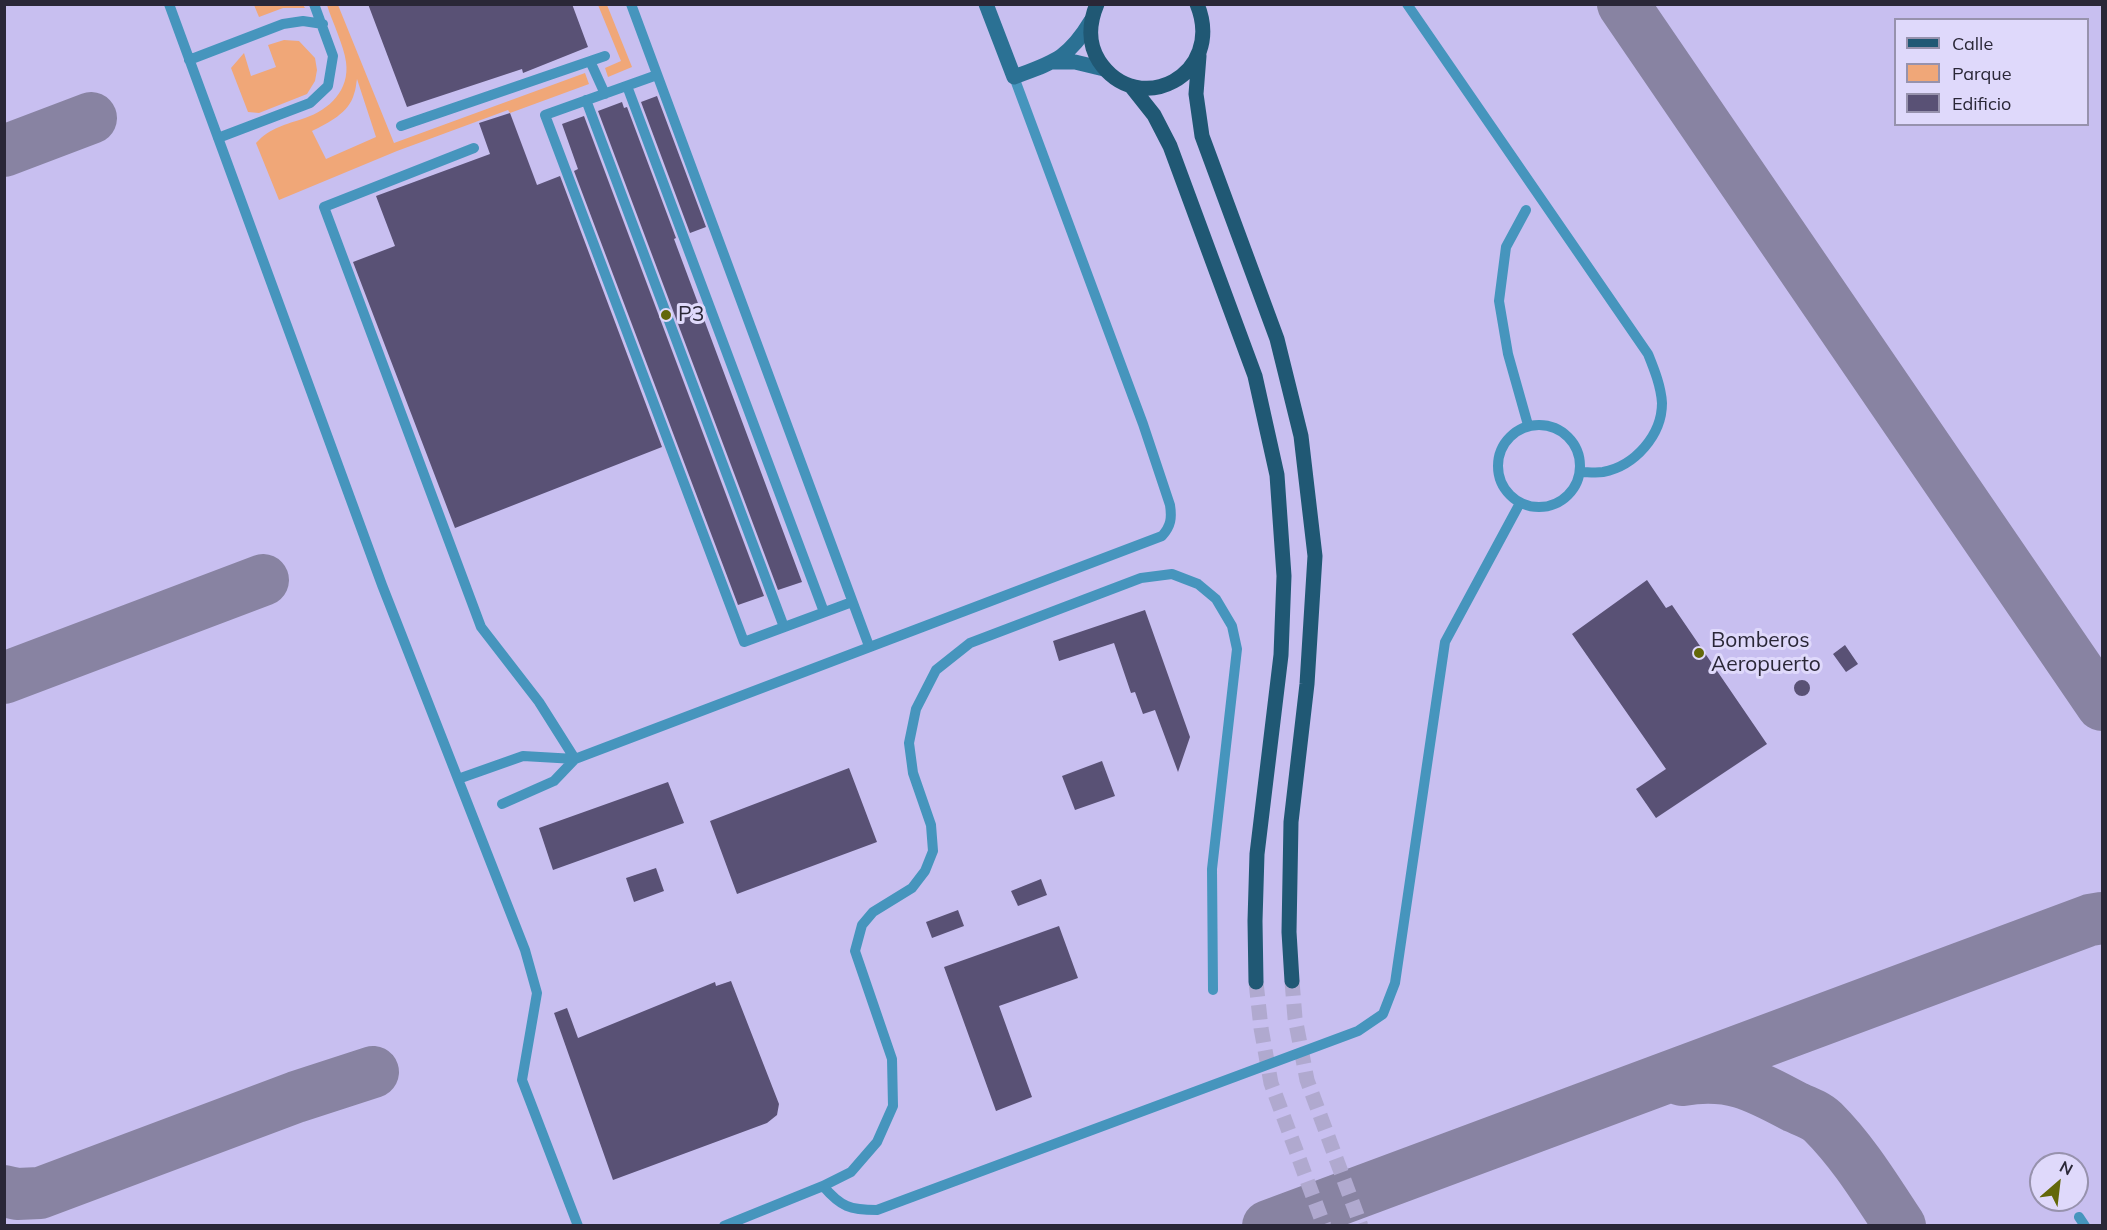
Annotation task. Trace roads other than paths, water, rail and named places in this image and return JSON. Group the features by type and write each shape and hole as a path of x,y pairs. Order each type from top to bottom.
{"main road":[{"path":"1197,4 1203,19 1204,38 1199,56 1196,94 1202,136 1277,339 1301,435 1315,556 1307,684 1291,822 1289,932 1292,981"},
{"path":"1097,5 1091,21 1091,38 1095,54 1104,69 1116,79 1131,86 1147,88 1163,86 1177,80 1190,69 1199,56"},
{"path":"1131,86 1154,115 1170,146 1255,376 1277,475 1284,576 1281,655 1257,854 1256,982"}],"street":[{"path":"986,4 1014,77 1054,62 1079,41 1091,21"},
{"path":"1054,62 1075,62 1104,69"}],"lane":[{"path":"218,138 310,103 328,86 333,56 314,4"},
{"path":"631,4 869,646"},
{"path":"1407,4 1648,354 1657,375 1662,403 1658,426 1647,447 1624,464 1603,472 1580,472"},
{"path":"173,6 189,60 382,585 525,950 537,993 522,1080 578,1226"},
{"path":"189,60 283,24 303,21 323,24"},
{"path":"401,126 605,56"},
{"path":"590,61 604,94"},
{"path":"657,75 545,115 744,642 852,602"},
{"path":"458,779 523,756 575,759 1162,536 1168,529 1172,517 1170,505 1143,424 1014,77"},
{"path":"627,86 824,612"},
{"path":"586,100 784,627"},
{"path":"474,148 324,207 481,627 539,702 575,759"},
{"path":"1526,210 1506,246 1499,301 1508,354 1528,425"},
{"path":"1542,424 1567,435 1580,458 1580,472 1569,495 1558,503 1546,507 1533,507 1520,503 1509,495 1501,483 1497,469 1498,454 1505,441 1515,431 1528,425 1542,424"},
{"path":"823,1186 835,1200 854,1210 877,1210 1358,1031 1383,1014 1395,983 1445,642 1520,503"},
{"path":"724,1226 823,1186 851,1172 877,1142 893,1106 892,1059 855,951 862,925 873,912 912,888 925,871 933,850 931,825 913,773 909,743 916,709 936,670 970,643 1141,578 1172,574 1198,584 1216,599 1232,626 1237,649 1212,869 1213,990"},
{"path":"502,804 554,781 575,759"}],"tunnel":[{"path":"1292,981 1295,1018 1307,1080 1361,1226"},
{"path":"1256,982 1261,1028 1271,1083 1324,1226"}],"place":[{"name":"P3","path":"666,315"},
{"name":"Bomberos Aeropuerto","path":"1699,653"}]}
